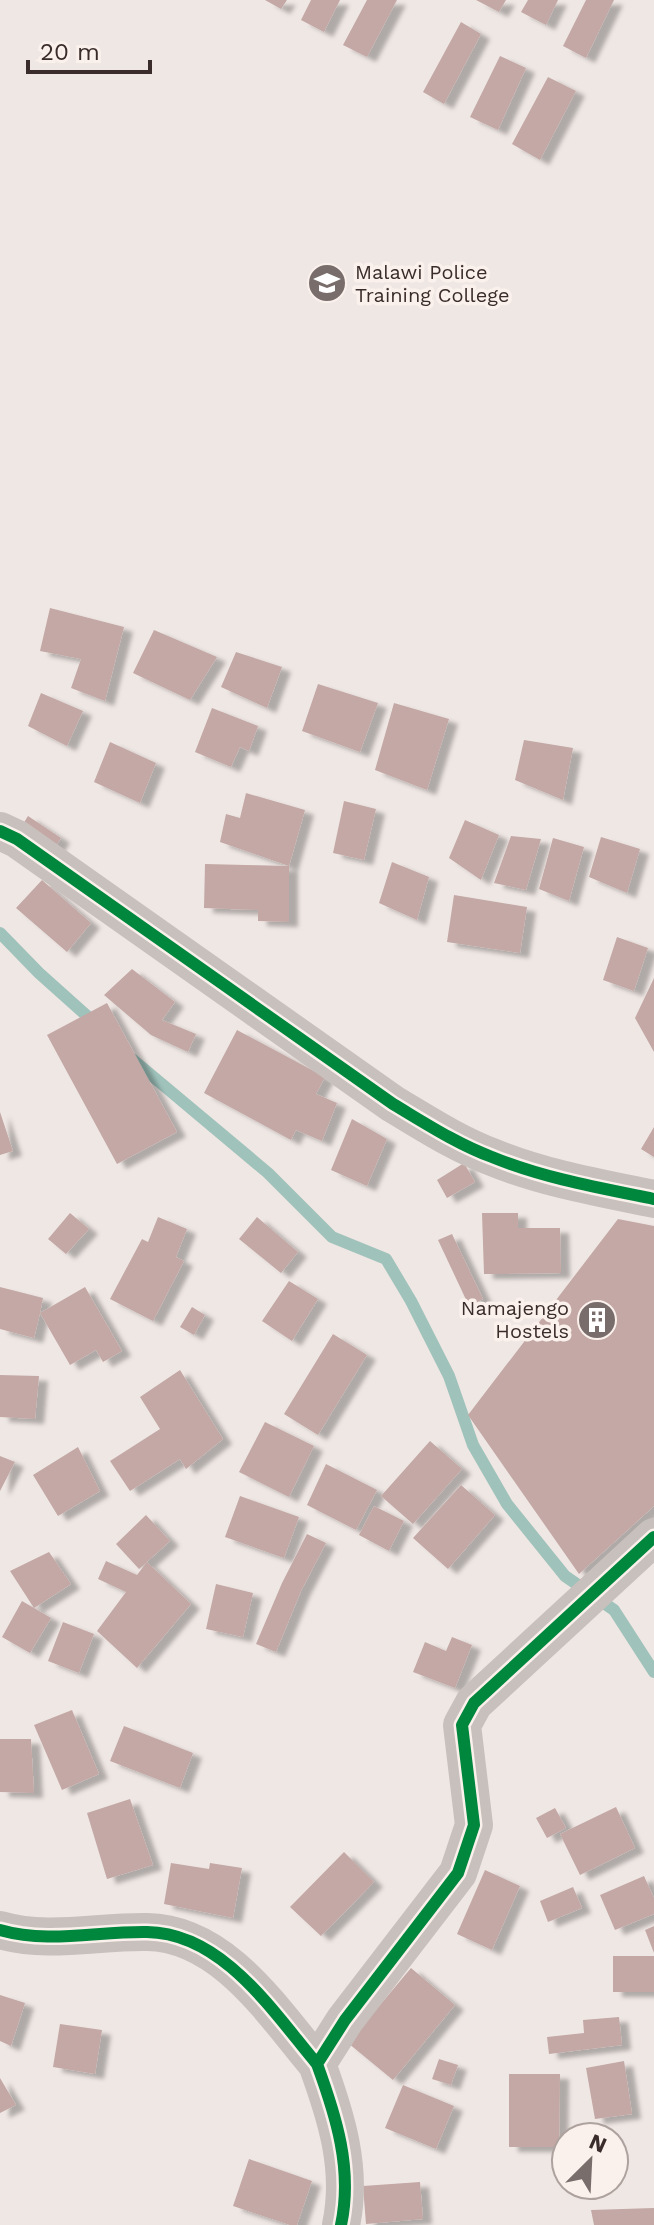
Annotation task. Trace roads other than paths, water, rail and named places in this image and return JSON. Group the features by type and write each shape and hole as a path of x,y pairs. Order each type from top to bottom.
{"street":[{"path":"0,831 30,848 393,1104 441,1132 491,1157 563,1180 654,1199"},
{"path":"317,2064 345,2020 458,1873 474,1825 462,1725 474,1703 654,1537"},
{"path":"0,1930 19,1935 65,1936 148,1932 174,1936 225,1962 317,2064 336,2115 346,2168 341,2225"}],"waterway":[{"path":"0,933 96,1024"},
{"path":"132,1059 268,1173 332,1237 386,1259 449,1376 473,1445 507,1504 565,1576 614,1610 654,1672"}],"place":[{"name":"Malawi Police Training College","path":"327,283"},
{"name":"Namajengo Hostels","path":"597,1320"}]}
